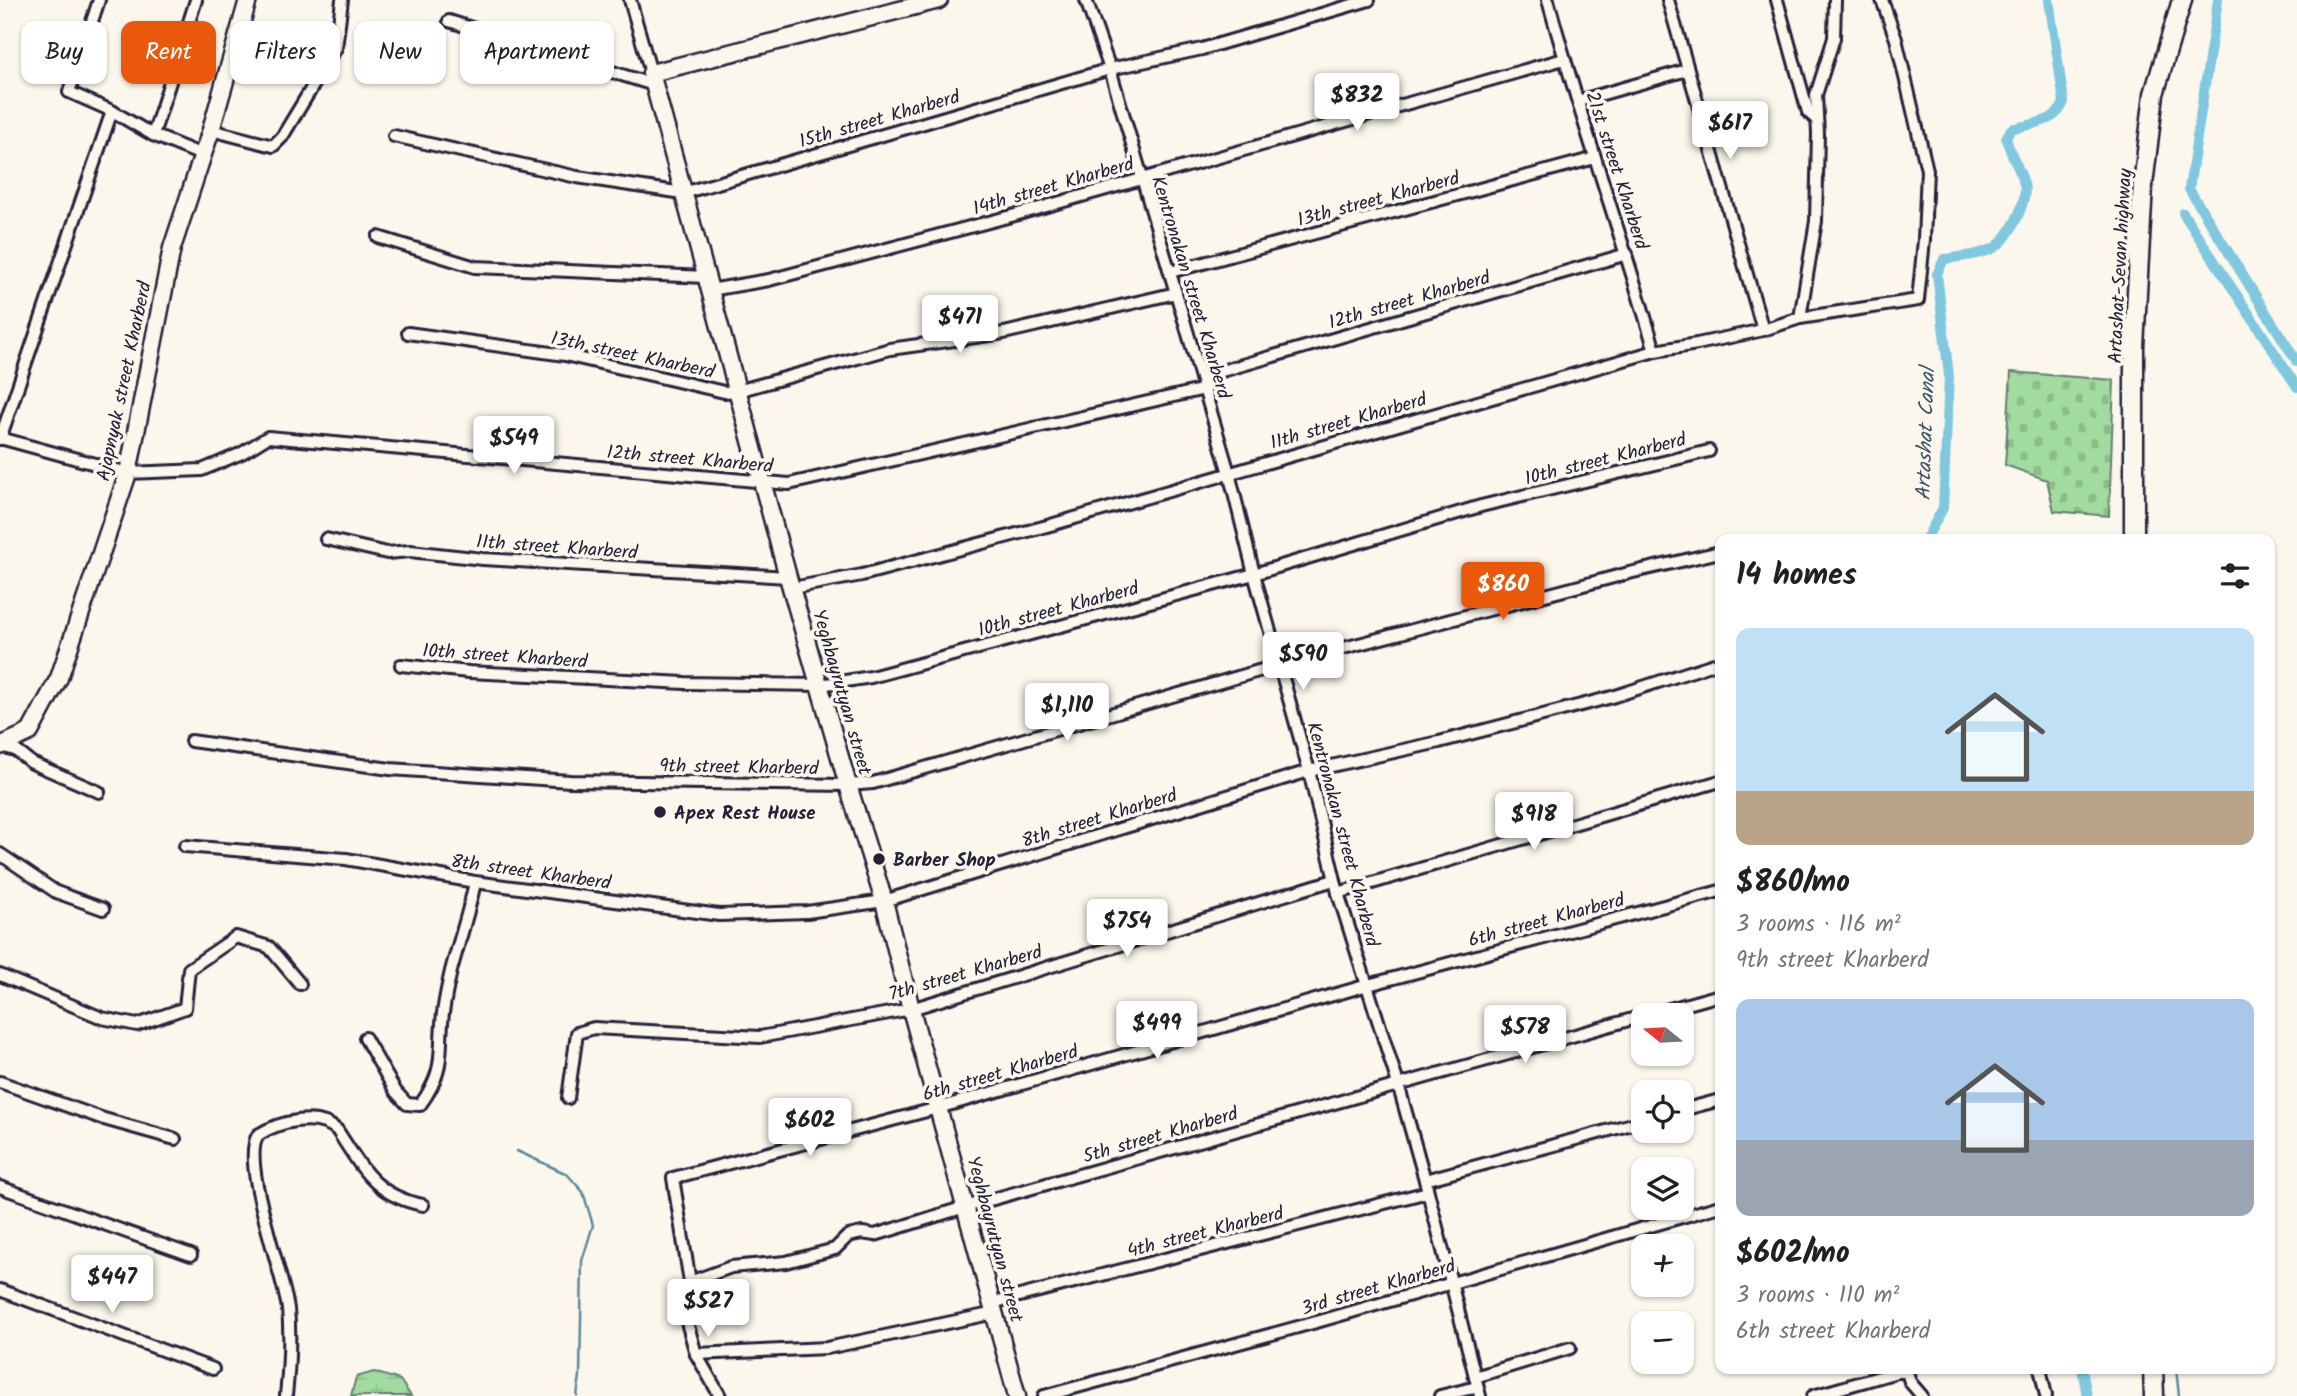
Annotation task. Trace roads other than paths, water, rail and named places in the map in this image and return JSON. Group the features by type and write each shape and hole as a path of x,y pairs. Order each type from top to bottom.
{"main road":[{"name":"Artashat-Sevan highway","path":"2134,534 2134,348 2143,185 2154,94 2182,0"},
{"path":"2152,1374 2154,1396"}],"street":[{"path":"99,0 69,92 112,111 153,135 202,155"},
{"path":"153,135 196,0"},
{"name":"Ajapnyak street Kharberd","path":"0,746 30,732 59,678 128,473 172,248 211,130 248,0"},
{"path":"211,130 273,146 282,137 336,48 342,0"},
{"name":"Yeghbayrutyan street","path":"630,0 790,583 884,901 1017,1396"},
{"path":"449,21 652,79 939,0"},
{"name":"Kentronakan street Kharberd","path":"1086,0 1110,69 1229,472 1254,574 1309,771 1338,893 1398,1084 1477,1387"},
{"name":"15th street Kharberd","path":"394,136 577,177 683,193 1110,69 1202,49 1369,0"},
{"name":"21st street Kharberd","path":"1548,0 1655,351"},
{"path":"1668,0 1763,330"},
{"path":"1777,0 1808,112 1816,119"},
{"path":"1800,318 1816,221 1816,95 1834,38 1835,0"},
{"name":"11th street Kharberd","path":"326,539 387,554 410,551 790,583 875,571 1046,526 1655,351 1763,330 1800,318 1917,300 1924,240 1927,170 1896,39 1882,0"},
{"name":"14th street Kharberd","path":"378,237 475,267 708,283 769,280 1015,215 1564,59"},
{"path":"1578,100 1687,70"},
{"path":"0,438 112,111"},
{"name":"13th street Kharberd","path":"1170,272 1595,158"},
{"name":"12th street Kharberd","path":"1201,377 1627,254"},
{"name":"13th street Kharberd","path":"408,333 565,355 724,392 737,391 890,349 1004,333 1176,293"},
{"name":"12th street Kharberd","path":"0,438 128,473 202,470 242,453 268,438 789,484 1205,389"},
{"name":"10th street Kharberd","path":"401,664 469,672 685,683 820,685 871,677 1254,574 1481,506 1709,451"},
{"name":"9th street Kharberd","path":"191,741 390,769 570,781 848,785 873,783 1279,665 1629,573 1715,553"},
{"name":"8th street Kharberd","path":"185,845 345,859 475,882 719,915 807,912 884,901 1309,771 1612,697 1715,664"},
{"path":"0,746 15,750 32,763 99,792"},
{"path":"1338,893 1715,782"},
{"path":"0,854 56,892 103,909"},
{"name":"7th street Kharberd","path":"568,1098 577,1032 594,1028 760,1037 911,1009 1335,880"},
{"path":"365,1038 396,1092 407,1104 420,1105 432,1088 441,1063 443,1013 475,882"},
{"name":"6th street Kharberd","path":"690,1282 673,1178 938,1108 1368,985 1715,892"},
{"path":"0,975 102,1018 137,1025 185,1008 189,969 236,937 269,947 300,984"},
{"name":"5th street Kharberd","path":"1692,1003 1715,996"},
{"name":"5th street Kharberd","path":"690,1282 731,1267 786,1262 835,1249 848,1236 862,1233 875,1236 965,1207 1631,1020"},
{"path":"0,1082 104,1119 175,1139"},
{"path":"1694,1107 1715,1101"},
{"path":"286,1396 290,1363 288,1310 284,1283 255,1176 252,1151 257,1135 281,1124 328,1123 337,1130 377,1186 395,1198 423,1205"},
{"path":"1425,1180 1631,1124"},
{"path":"0,1187 191,1255"},
{"name":"4th street Kharberd","path":"696,1354 827,1348 993,1308 1428,1192"},
{"name":"3rd street Kharberd","path":"1044,1396 1715,1207"},
{"path":"690,1282 685,1315 696,1354 720,1396"},
{"path":"0,1290 213,1369"},
{"path":"1440,1396 1477,1387 1570,1348"},
{"path":"1813,1396 1893,1374"},
{"path":"1908,1374 1910,1382 1923,1396"},
{"path":"2041,1374 2046,1396"}],"waterway":[{"name":"Artashat Canal","path":"1929,534 1943,508 1949,376 1937,274 1944,259 1981,253 1998,245 2016,220 2025,191 2006,138 2011,129 2049,119 2064,102 2049,0"},
{"path":"2218,0 2189,189 2297,362"},
{"path":"2183,213 2297,387"},
{"path":"517,1151 567,1174 583,1192 593,1225 582,1261 580,1376 577,1396"},
{"name":"Artashat Canal","path":"2083,1374 2087,1396"},
{"path":"2177,1374 2179,1396"}],"place":[{"name":"Apex Rest House","path":"660,812"},
{"name":"Barber Shop","path":"879,859"}]}
